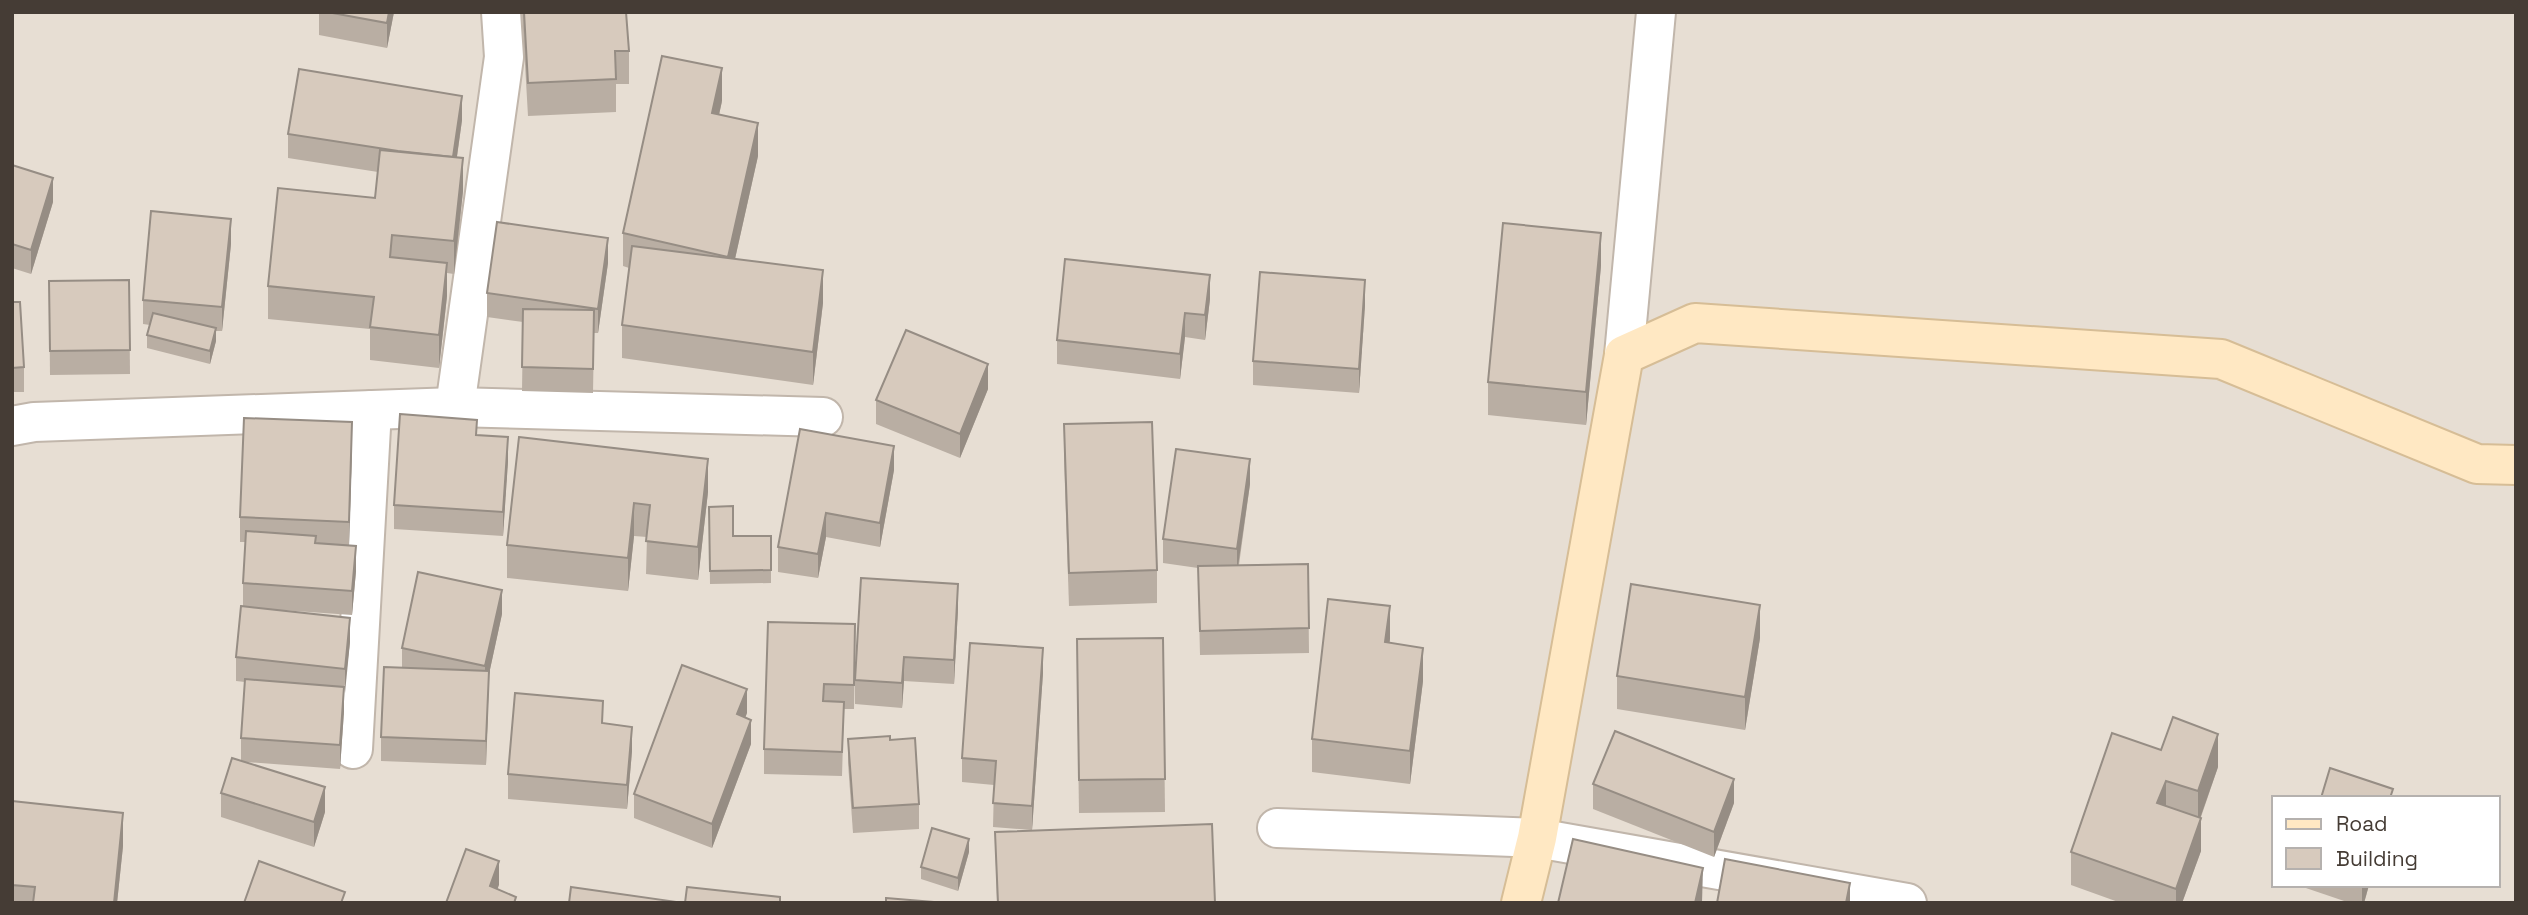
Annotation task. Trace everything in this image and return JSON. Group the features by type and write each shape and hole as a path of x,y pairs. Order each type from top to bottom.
{"street":[{"path":"455,407 504,57 501,12"},
{"path":"1521,903 1537,838 1624,355 1656,12"},
{"path":"1624,355 1695,323 2221,359 2477,464 2516,464"},
{"path":"12,426 34,422 455,407 823,417"},
{"path":"353,749 372,410"},
{"path":"1277,828 1537,838 1907,903"}],"shaded area":[{"path":"12,12 2516,12 2516,903 12,903"}],"building":[{"path":"327,12 389,12 387,23"},
{"path":"524,12 626,12 629,51 615,51 616,79 528,83"},
{"path":"662,56 722,68 712,113 758,123 728,257 623,233"},
{"path":"299,69 462,96 453,157 288,134"},
{"path":"380,150 463,158 454,241 392,235 390,257 447,263 439,335 370,327 374,297 268,286 278,188 375,198"},
{"path":"12,165 53,178 31,250 12,244"},
{"path":"151,211 231,219 222,307 143,300"},
{"path":"497,222 608,238 598,309 487,293"},
{"path":"1503,223 1601,233 1586,392 1488,382"},
{"path":"632,246 823,270 813,352 622,325"},
{"path":"1065,259 1210,275 1205,315 1185,313 1180,354 1057,340"},
{"path":"1260,272 1365,280 1359,369 1253,361"},
{"path":"129,280 130,350 50,351 49,281"},
{"path":"12,302 20,302 24,367 12,368"},
{"path":"523,309 594,310 593,369 522,367"},
{"path":"153,313 216,328 210,351 147,335"},
{"path":"906,330 988,364 960,434 876,400"},
{"path":"400,414 477,420 476,435 508,437 503,512 394,505"},
{"path":"244,418 352,422 349,522 240,517"},
{"path":"1152,422 1157,570 1069,573 1064,424"},
{"path":"800,429 894,446 880,523 826,513 818,554 778,547"},
{"path":"519,437 708,459 698,547 646,541 650,505 634,503 628,558 507,545"},
{"path":"1176,449 1250,459 1237,549 1163,539"},
{"path":"733,506 733,536 771,536 771,570 710,571 709,507"},
{"path":"246,531 316,536 315,543 356,546 352,591 243,583"},
{"path":"1308,564 1309,628 1200,631 1198,566"},
{"path":"418,572 502,590 485,666 402,648"},
{"path":"861,578 958,584 954,660 904,657 902,683 855,680"},
{"path":"1631,584 1760,605 1745,697 1617,676"},
{"path":"1328,599 1390,606 1385,642 1423,648 1410,751 1312,739"},
{"path":"241,606 350,618 345,669 236,657"},
{"path":"768,622 855,624 854,685 824,684 823,701 844,702 842,752 764,749"},
{"path":"1163,638 1165,779 1079,780 1077,639"},
{"path":"970,643 1043,648 1032,806 993,803 996,761 962,758"},
{"path":"682,665 747,689 737,714 751,720 712,824 634,794"},
{"path":"384,667 489,671 486,741 381,737"},
{"path":"245,679 344,687 340,745 241,738"},
{"path":"515,693 603,701 602,723 632,727 627,785 508,774"},
{"path":"2173,717 2218,734 2198,791 2166,781 2157,803 2201,818 2176,889 2071,852 2112,733 2161,750"},
{"path":"1615,731 1734,779 1714,832 1593,784"},
{"path":"890,736 890,740 915,738 919,804 853,808 848,739"},
{"path":"232,758 325,787 314,822 221,793"},
{"path":"2330,768 2393,789 2391,796 2322,796"},
{"path":"12,801 123,813 114,903 33,903 35,887 12,885"},
{"path":"1212,824 1215,903 998,903 995,832"},
{"path":"932,828 969,839 958,878 921,867"},
{"path":"1573,839 1703,868 1695,903 1558,903"},
{"path":"466,849 499,861 490,886 516,897 514,903 446,903"},
{"path":"1725,859 1850,883 1846,903 1717,903"},
{"path":"259,861 345,892 341,903 244,903"},
{"path":"571,887 677,902 677,903 569,903"},
{"path":"687,887 780,897 780,903 685,903"},
{"path":"886,898 946,903 886,903"}]}
